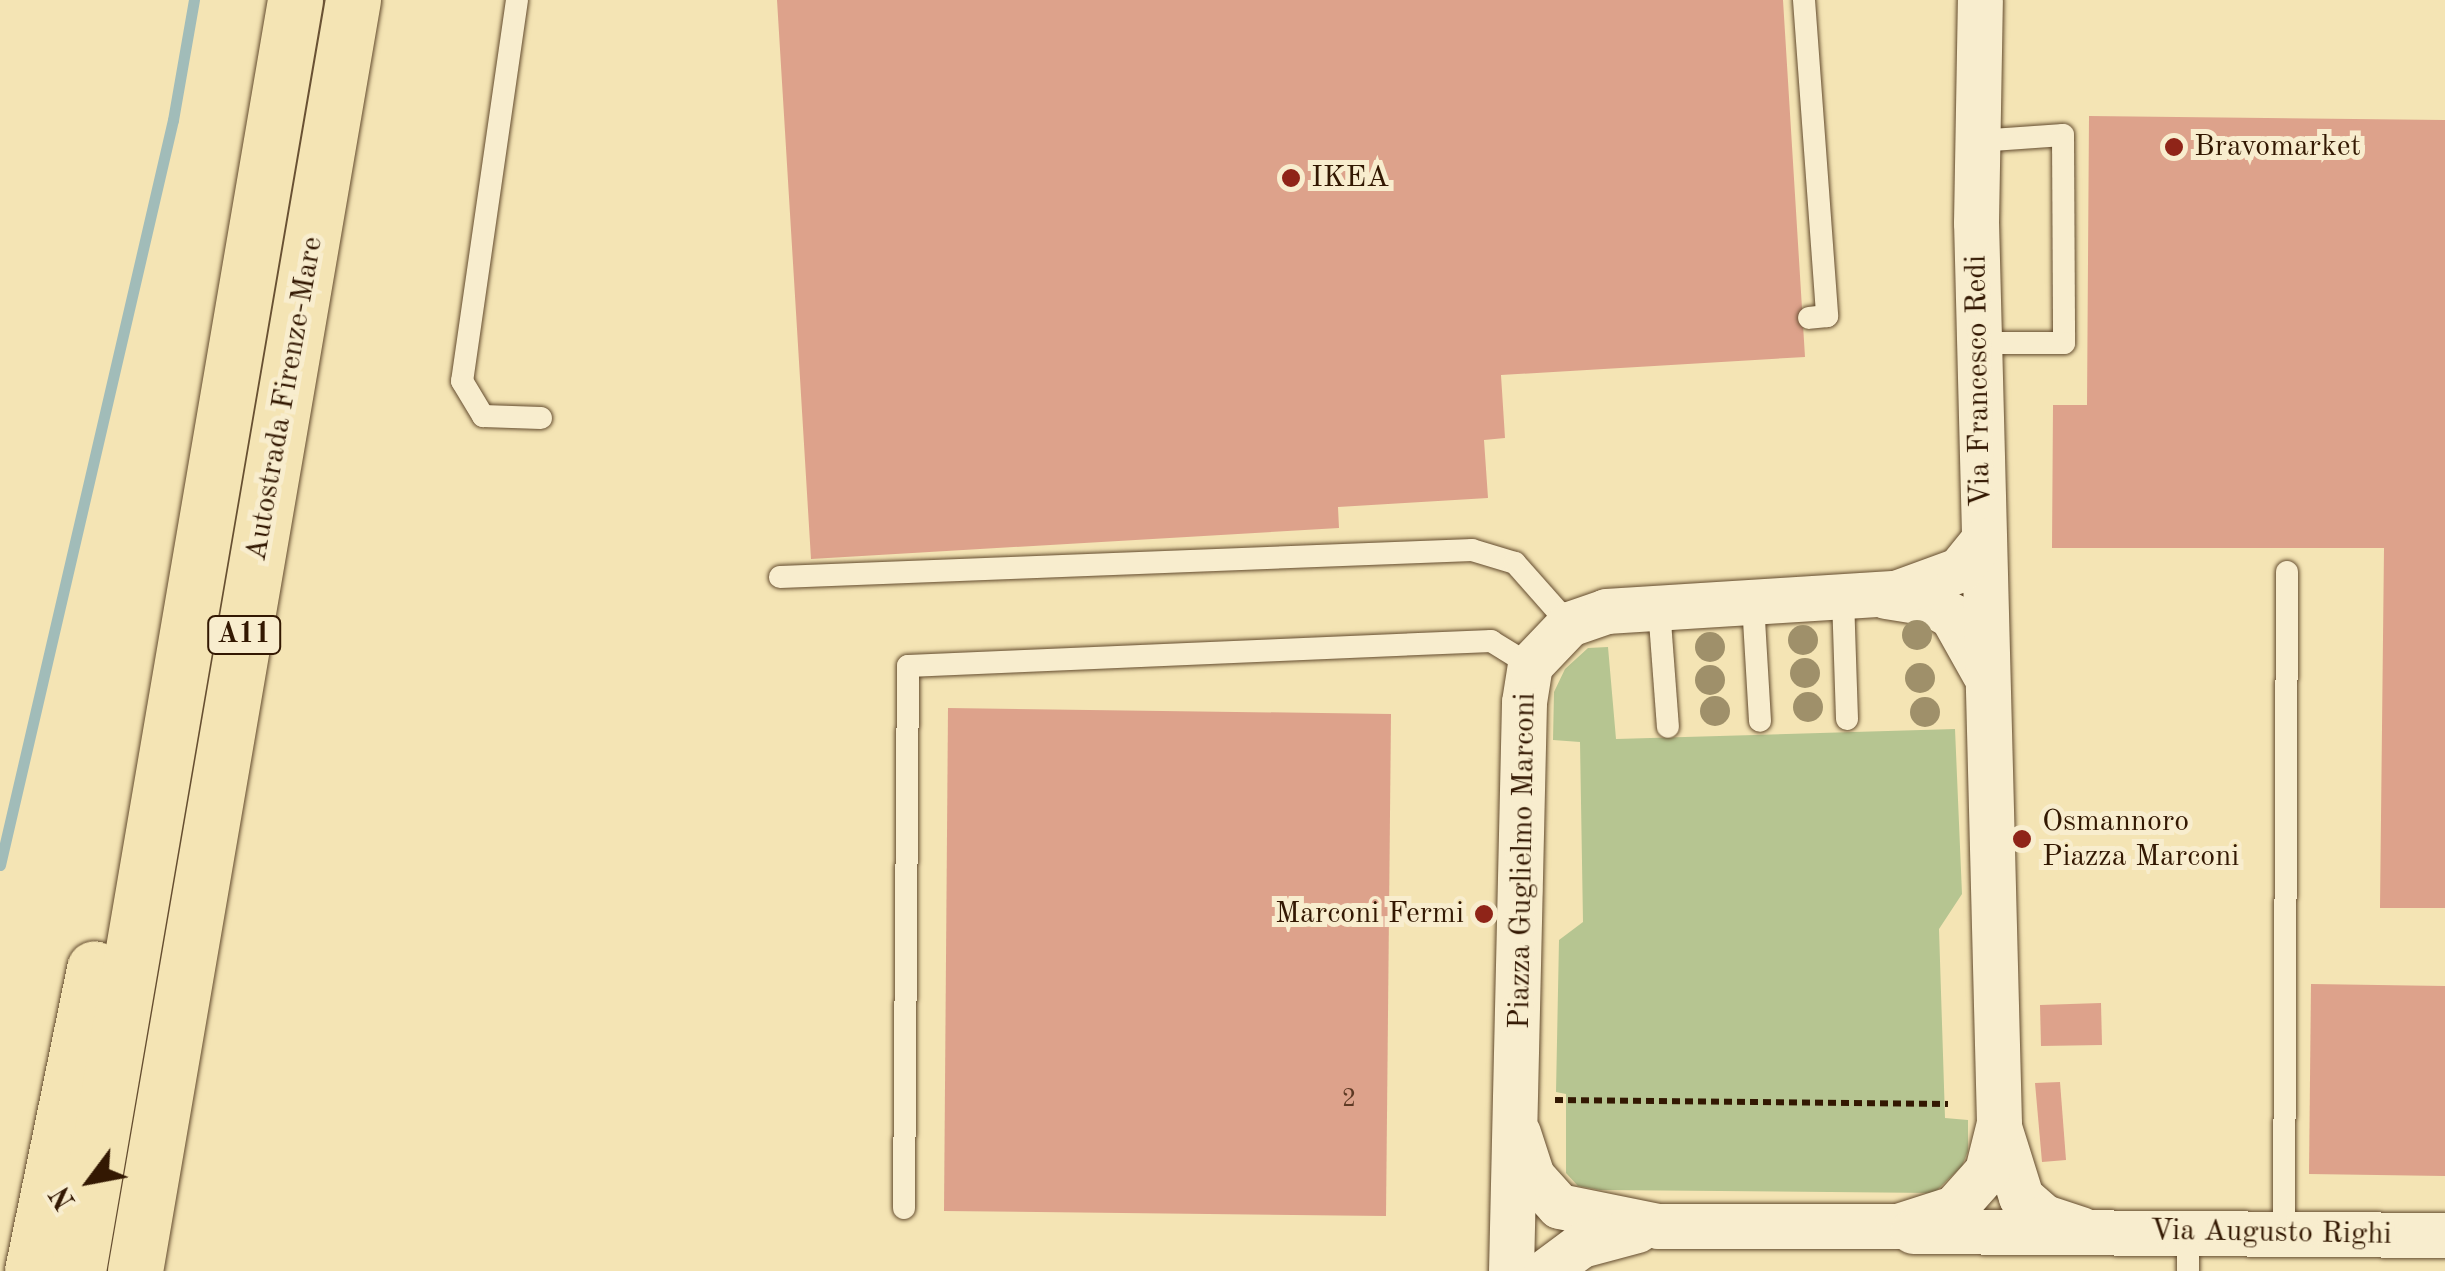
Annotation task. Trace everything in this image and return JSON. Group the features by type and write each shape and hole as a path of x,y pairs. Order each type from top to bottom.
{"highway":[{"name":"Autostrada Firenze-Mare","path":"78,1271 295,0"},
{"name":"Autostrada Firenze-Mare","path":"136,1271 353,0"},
{"path":"32,1271 171,603 232,360"}],"street":[{"name":"Via Francesco Redi","path":"1959,0 1976,223"},
{"name":"Via Francesco Redi","path":"1980,0 1976,223 1984,540"},
{"name":"Piazza Guglielmo Marconi","path":"1864,597 1960,570 1984,540"},
{"name":"Piazza Guglielmo Marconi","path":"1518,1133 1532,1176 1559,1206 1658,1226 1886,1228 1938,1216 1970,1197 1987,1171 1999,1124 1984,540"},
{"name":"Piazza Guglielmo Marconi","path":"1511,1271 1518,1133 1524,702 1530,665 1568,624 1606,611 1864,597 1912,598 1952,616 1974,646 1988,684"},
{"name":"Via Augusto Righi","path":"1999,1124 2012,1182 2030,1208 2064,1226 2188,1252 2284,1234 2445,1235"},
{"path":"1546,1271 1594,1239 1658,1226"},
{"name":"Via Augusto Righi","path":"1886,1228 2097,1232"}],"lane":[{"path":"517,0 462,381 483,416 541,418"},
{"path":"1804,0 1827,316 1808,318"},
{"path":"1978,141 2063,134 2064,343 1979,343"},
{"path":"780,577 1472,550 1515,564 1568,624"},
{"path":"2284,1234 2288,572"},
{"path":"1847,718 1864,597"},
{"path":"1753,603 1760,722"},
{"path":"1659,608 1668,727"},
{"path":"904,1208 908,666 1491,641 1530,665"}],"path":[{"path":"1554,1100 1948,1104"}],"green space":[{"path":"1608,647 1616,739 1955,729 1962,894 1939,929 1945,1118 1968,1120 1968,1151 1962,1166 1934,1193 1600,1190 1578,1186 1566,1173 1566,1094 1556,1092 1559,940 1583,922 1580,742 1553,740 1554,692 1565,669 1588,648"}],"building":[{"name":"IKEA","path":"777,0 1783,0 1805,357 1501,375 1505,438 1484,440 1488,498 1338,507 1339,528 811,559"},
{"path":"2089,116 2445,120 2445,908 2380,908 2384,548 2052,548 2053,405 2087,405"},
{"path":"948,708 1391,714 1386,1216 944,1211"},
{"path":"2311,984 2445,986 2445,1176 2309,1174"},
{"path":"2101,1003 2102,1045 2041,1046 2040,1005"},
{"path":"2060,1082 2066,1160 2042,1162 2035,1083"}],"waterway":[{"path":"0,865 173,120 194,0"}],"place":[{"name":"Bravomarket","path":"2174,147"},
{"name":"IKEA","path":"1291,178"},
{"name":"Osmannoro Piazza Marconi","path":"2022,839"},
{"name":"Marconi Fermi","path":"1484,914"}]}
